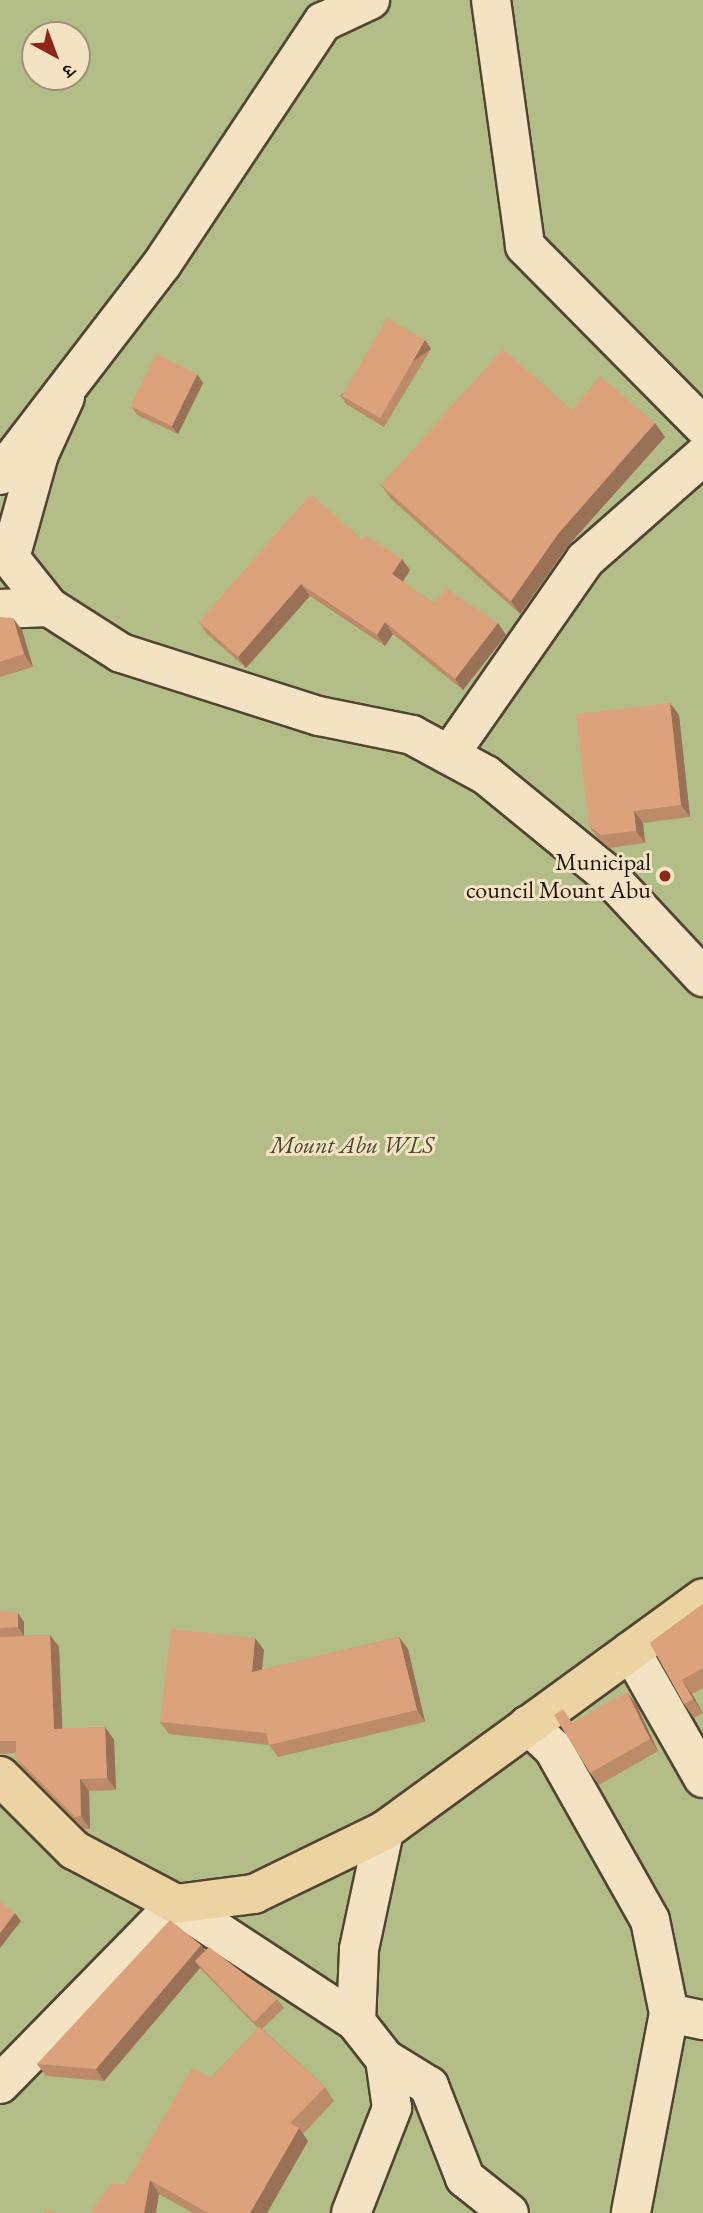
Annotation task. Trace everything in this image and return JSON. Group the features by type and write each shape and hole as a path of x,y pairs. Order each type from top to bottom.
{"main road":[{"path":"0,1776 74,1850 176,1903 254,1894 384,1831 703,1598"}],"street":[{"path":"0,475 65,397 323,22 370,0"},
{"path":"491,0 525,246 703,426"},
{"path":"65,397 39,454 10,558 49,607 121,653 319,716 412,735 486,775 607,874 703,977"},
{"path":"449,755 584,560 703,456"},
{"path":"0,609 49,607"},
{"path":"631,1651 703,1778"},
{"path":"528,1725 553,1748 650,1920 686,2017 631,2213"},
{"path":"356,2022 359,1949 384,1831"},
{"path":"0,2084 176,1903 356,2022 385,2059 429,2086 466,2178 509,2213"},
{"path":"351,2213 392,2108 385,2059"}],"green space":[{"name":"Mount Abu WLS","path":"0,0 703,0 703,2213 0,2213"}],"building":[{"path":"387,318 425,340 380,418 342,396"},
{"path":"503,349 572,410 600,376 655,423 558,534 511,601 381,485"},
{"path":"156,354 197,374 172,426 131,406"},
{"path":"311,494 363,540 366,535 402,559 392,574 434,603 446,588 498,623 455,679 385,622 377,635 301,584 238,657 199,622"},
{"path":"0,617 13,618 24,654 0,662"},
{"path":"670,703 681,805 634,811 636,831 601,835 589,826 576,714"},
{"path":"703,1604 703,1668 682,1680 693,1699 684,1704 650,1643"},
{"path":"0,1611 18,1613 18,1627 0,1628"},
{"path":"171,1629 255,1638 252,1672 399,1637 417,1710 269,1745 266,1733 160,1722"},
{"path":"50,1635 54,1729 105,1727 107,1778 80,1779 81,1816 75,1817 16,1758 16,1741 0,1741 0,1637"},
{"path":"627,1692 650,1739 590,1773 554,1715 563,1709 572,1723"},
{"path":"0,1901 15,1913 0,1933"},
{"path":"170,1920 201,1945 96,2069 37,2064"},
{"path":"209,1947 277,1999 254,2022 195,1961"},
{"path":"259,2027 325,2087 290,2123 299,2128 250,2213 208,2213 150,2180 144,2213 90,2213 112,2183 125,2185 192,2068 211,2078"}],"place":[{"name":"Municipal council Mount Abu","path":"665,876"}]}
